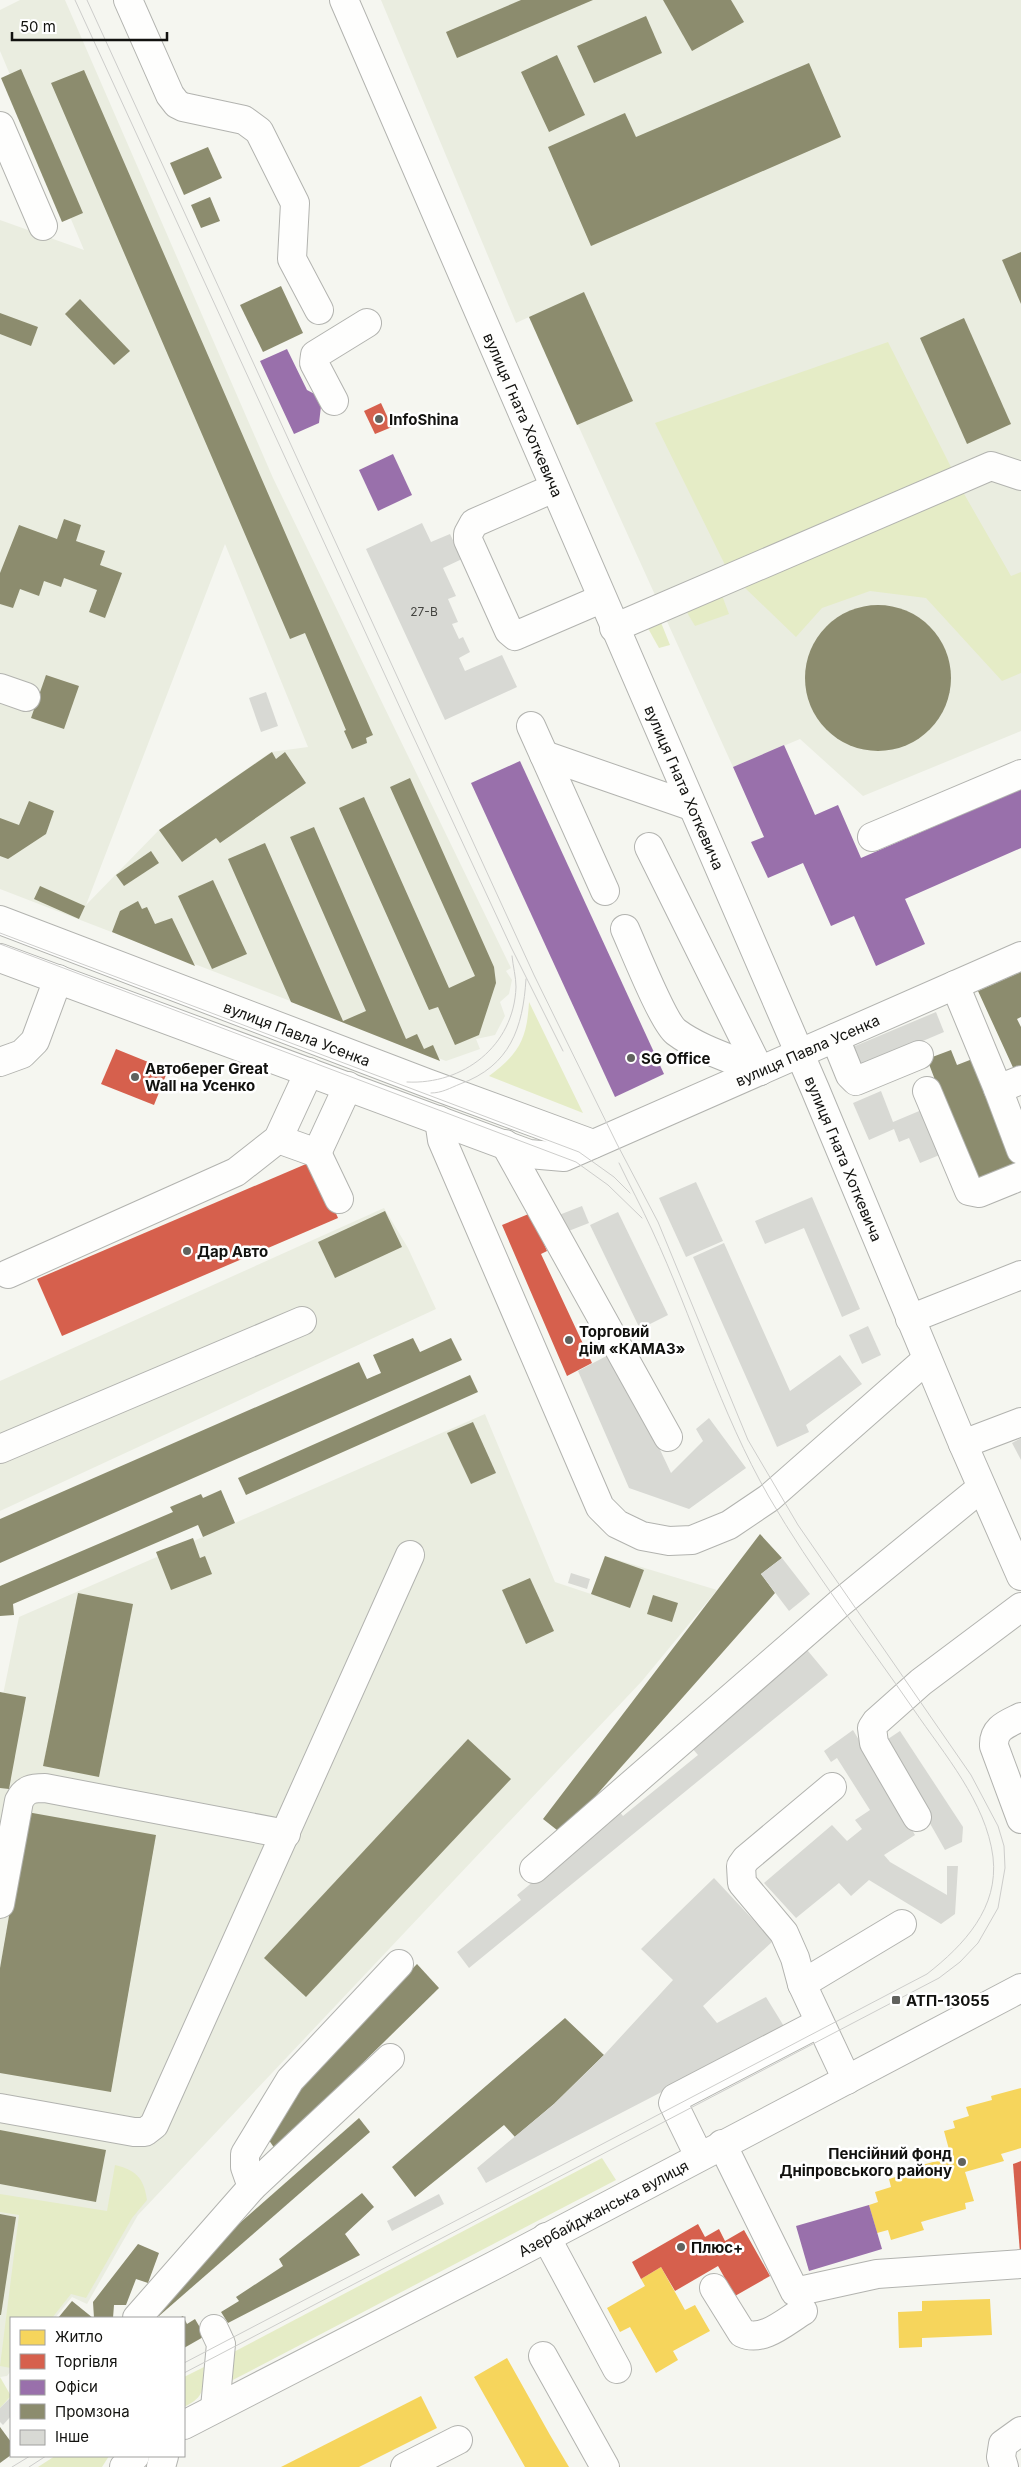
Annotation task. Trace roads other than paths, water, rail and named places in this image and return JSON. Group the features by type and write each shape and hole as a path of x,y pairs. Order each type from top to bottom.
{"street":[{"path":"128,0 170,95 178,104 244,120 259,131 295,203 292,259 319,310"},
{"name":"вулиця Гната Хоткевича","path":"344,0 799,1053 962,1444 1021,1576"},
{"path":"0,126 43,226"},
{"path":"334,401 314,363 315,356 367,323"},
{"path":"614,628 991,466 1021,476"},
{"path":"554,488 474,523 470,528 468,540 509,631 515,636 602,599"},
{"path":"0,688 26,697"},
{"path":"530,726 604,891"},
{"path":"544,755 691,806"},
{"path":"872,837 1021,774"},
{"path":"649,847 760,1070"},
{"name":"вулиця Павла Усенка","path":"0,920 418,1080 593,1144"},
{"path":"625,929 665,1017 675,1031 706,1048 760,1070"},
{"name":"вулиця Павла Усенка","path":"0,958 530,1154 564,1157 1021,956"},
{"path":"0,1062 22,1054 35,1041 58,979"},
{"path":"955,985 1009,1084 1021,1150"},
{"path":"835,1038 850,1075 856,1080 919,1055"},
{"path":"8,1274 236,1172 278,1139 309,1072"},
{"path":"317,1153 348,1086"},
{"path":"927,1090 969,1191 979,1193 1021,1176"},
{"path":"439,1120 442,1140 600,1506 617,1524 642,1536 669,1541 692,1540 729,1525 769,1498 927,1359"},
{"path":"278,1139 317,1153 339,1199"},
{"path":"504,1144 668,1436"},
{"path":"910,1319 1021,1275"},
{"path":"0,1449 302,1321"},
{"path":"962,1444 1021,1422"},
{"path":"534,1869 840,1603 982,1488"},
{"path":"0,2108 134,2132 145,2132 154,2125 410,1555"},
{"path":"917,1817 874,1743 872,1728 876,1722 921,1682 1021,1607"},
{"path":"1021,1717 1002,1726 994,1738 994,1746 1021,1820"},
{"path":"832,1787 746,1859 741,1866 740,1876 742,1882 784,1933 795,1958 802,1984 847,2080"},
{"path":"0,1904 19,1802 23,1794 31,1788 45,1788 286,1834"},
{"path":"802,1984 902,1924"},
{"path":"252,2187 245,2167 245,2154 290,2080 400,1964"},
{"name":"Азербайджанська вулиця","path":"185,2424 546,2238 710,2150 1014,1996"},
{"path":"819,2023 676,2098 673,2103 710,2150 795,2292 878,2274 1021,2264"},
{"path":"138,2317 252,2187 390,2058"},
{"path":"546,2238 617,2368"},
{"path":"714,2288 742,2333 748,2336 756,2337 763,2334 804,2311"},
{"path":"214,2329 221,2344 215,2408"},
{"path":"543,2356 605,2467"},
{"path":"1004,2467 1001,2456 1004,2444 1021,2431"},
{"path":"405,2467 458,2440"},
{"path":"124,2467 134,2457"}],"tram line":[{"path":"75,0 511,947 563,1051"},
{"path":"87,0 534,975 617,1144 658,1222 748,1440 798,1525 971,1775 998,1826 1004,1846 1005,1868 998,1908 978,1943 960,1962 939,1978 185,2372"},
{"path":"0,933 579,1152 614,1177 630,1193"},
{"path":"0,944 576,1162 608,1185 642,1218"},
{"path":"407,1082 428,1081 447,1077 466,1069 482,1058 495,1044 506,1027 513,1008 516,979 512,956"},
{"path":"431,1093 446,1090 477,1076 491,1067 502,1056 511,1043 517,1029 526,979"},
{"path":"185,2362 927,1974 966,1938 985,1909 993,1875 993,1857 989,1837 973,1798 950,1761 821,1578 769,1497 736,1432 667,1263 619,1163"},
{"path":"12,2467 28,2457"},
{"path":"29,2467 44,2457"}],"place":[{"name":"InfoShina","path":"379,419"},
{"name":"SG Office","path":"631,1058"},
{"name":"Автоберег Great Wall на Усенко","path":"135,1077"},
{"name":"Дар Авто","path":"187,1251"},
{"name":"Торговий дім «КАМАЗ»","path":"569,1340"},
{"name":"АТП-13055","path":"896,2000"},
{"name":"Пенсійний фонд Дніпровського району","path":"962,2162"},
{"name":"Плюс+","path":"681,2247"}]}
